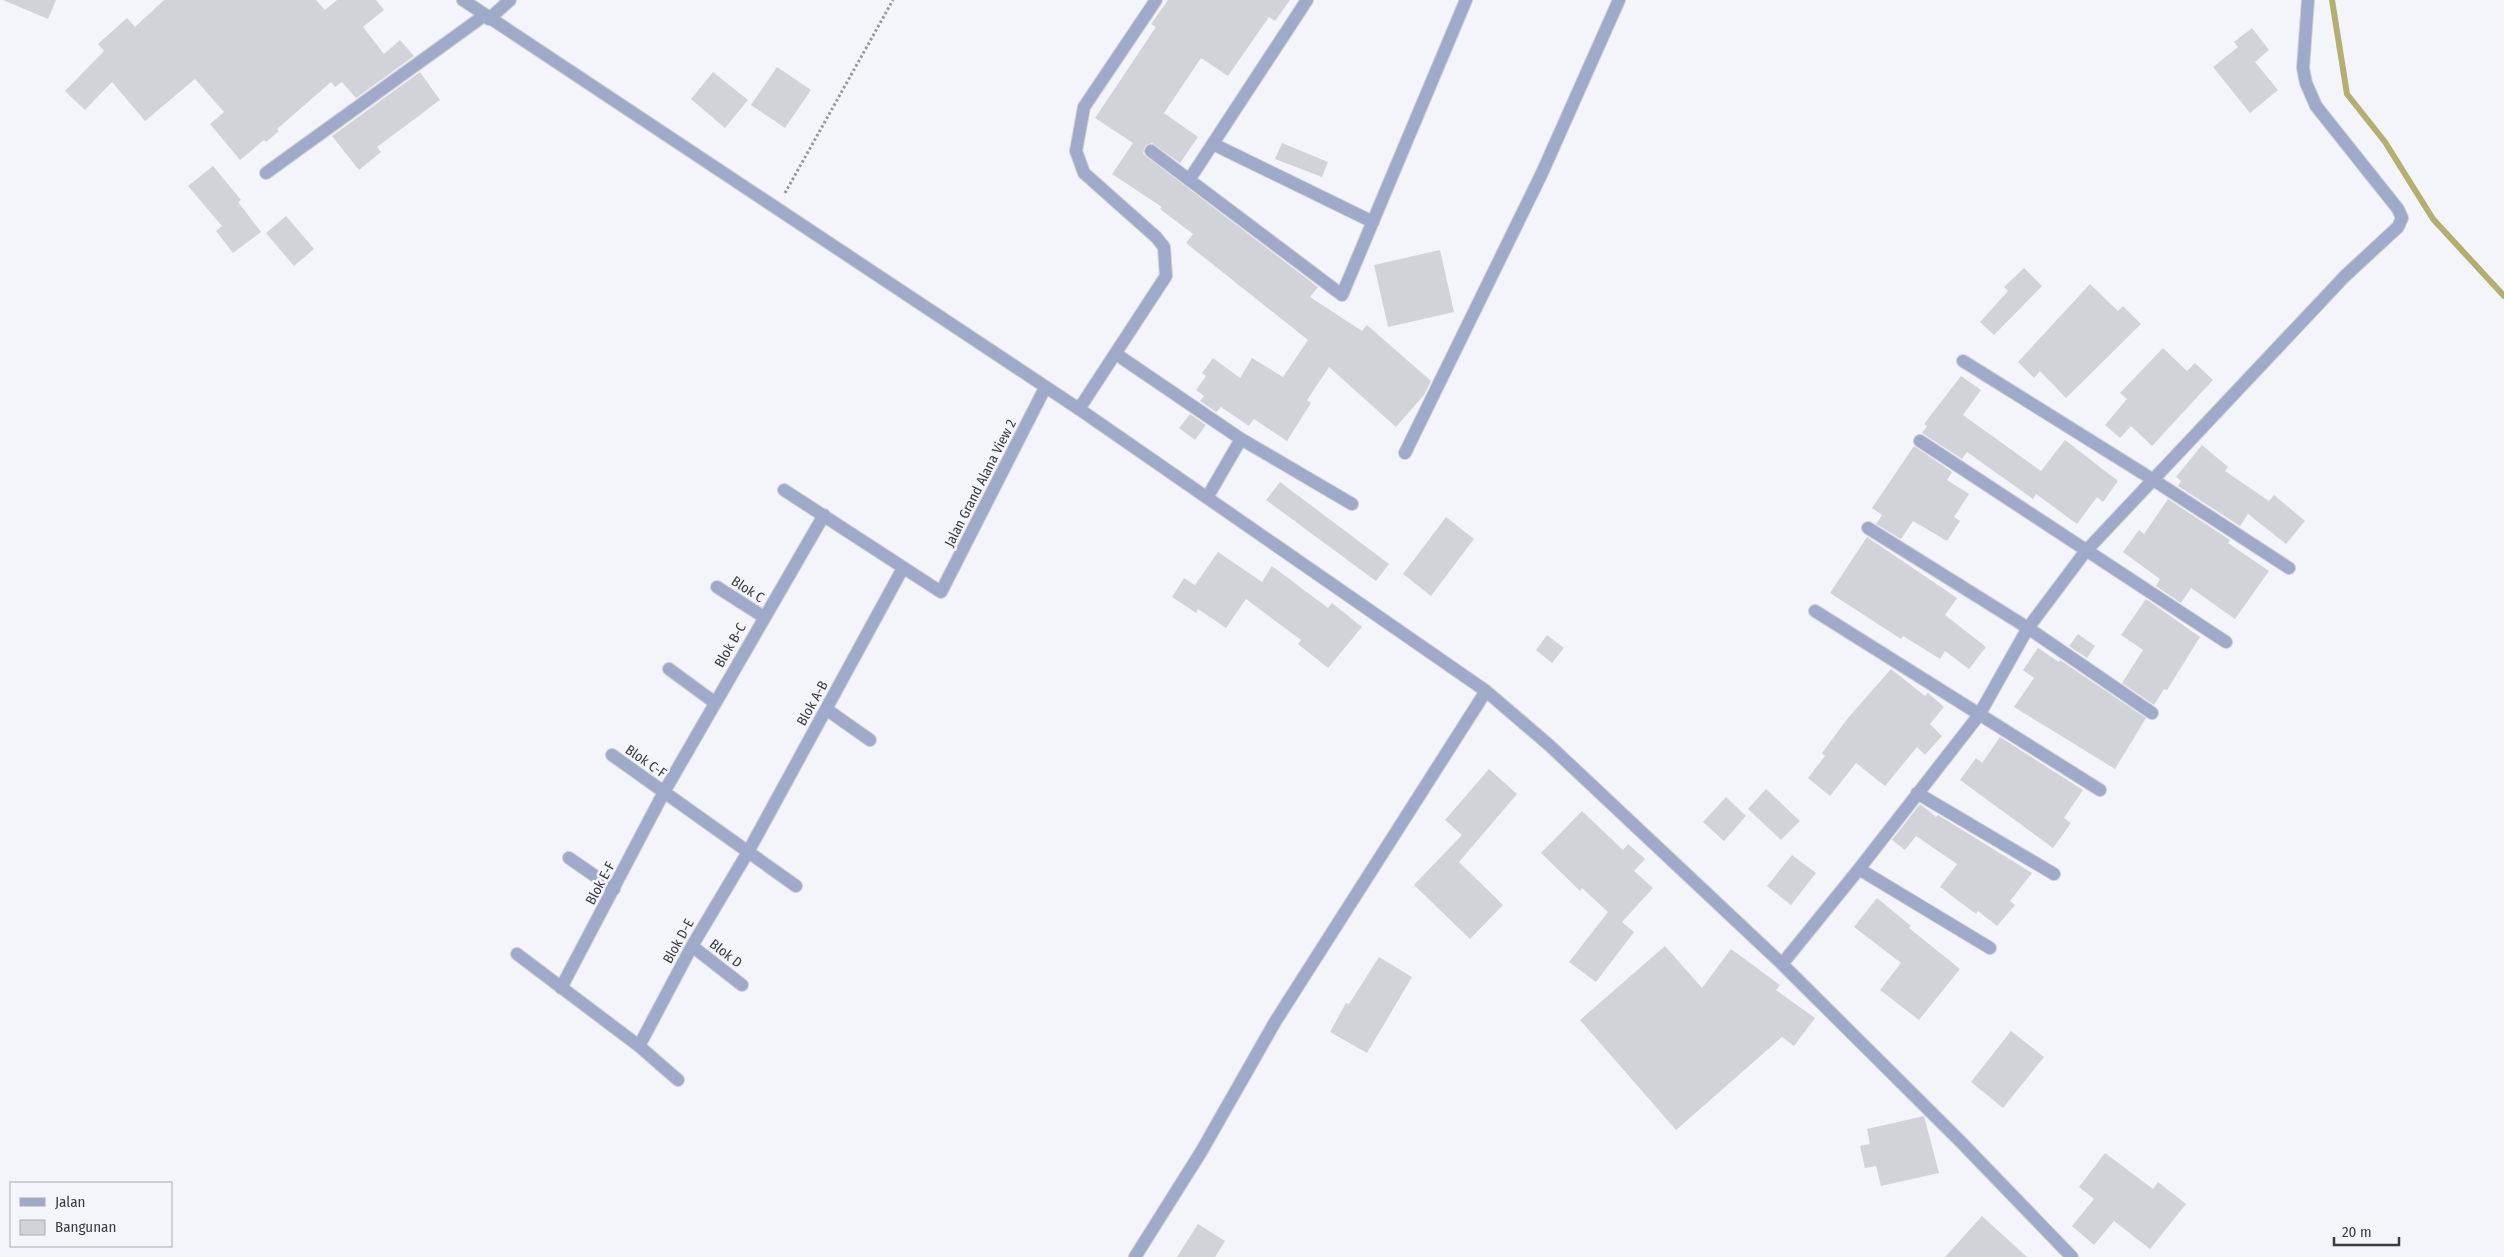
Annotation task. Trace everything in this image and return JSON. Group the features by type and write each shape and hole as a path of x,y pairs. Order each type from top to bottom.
{"street":[{"path":"462,0 1208,496 1486,691 1548,745 1782,964 1960,1140 2072,1257"},
{"path":"266,173 510,0"},
{"path":"1079,409 1166,276 1165,253 1156,236 1084,173 1076,150 1077,135 1084,107 1156,0"},
{"path":"1189,180 1307,0"},
{"path":"1151,151 1342,295 1466,0"},
{"path":"1405,454 1542,172 1620,0"},
{"path":"1782,964 1859,870 1979,714 2028,628 2085,552 2338,284 2394,232 2402,218 2398,209 2316,106 2306,83 2303,68 2308,0"},
{"path":"1213,144 1373,222"},
{"path":"1116,354 1241,439 1352,504"},
{"path":"1963,361 2152,479 2289,568"},
{"name":"Jalan Grand Alana View 2","path":"903,568 941,592 1045,388"},
{"path":"1208,496 1241,439"},
{"path":"1920,441 2085,552 2226,642"},
{"path":"784,490 903,568"},
{"name":"Blok B-C","path":"664,792 714,702 824,515"},
{"path":"1868,528 2028,628 2152,713"},
{"name":"Blok A-B","path":"748,852 903,568"},
{"name":"Blok C","path":"717,587 764,617"},
{"path":"1814,611 2100,790"},
{"path":"669,669 714,702"},
{"path":"1134,1257 1201,1152 1275,1022 1486,691"},
{"path":"826,709 870,740"},
{"name":"Blok C-F","path":"612,755 796,886"},
{"name":"Blok E-F","path":"561,988 664,792"},
{"path":"1918,793 2054,874"},
{"name":"Blok D-E","path":"639,1046 692,946 748,852"},
{"path":"569,858 614,889"},
{"path":"1859,870 1990,948"},
{"name":"Blok D","path":"692,946 742,985"},
{"path":"517,954 639,1046 678,1080"}],"path":[{"path":"776,209 893,0"}],"building":[{"path":"3,0 56,0 48,19"},
{"path":"164,0 316,0 325,10 337,0 376,0 384,10 363,27 384,54 400,40 414,56 356,98 342,82 335,87 331,82 277,129 279,131 266,142 264,140 240,160 210,124 224,112 195,79 145,121 112,82 85,110 65,91 104,51 98,44 127,18 135,27"},
{"path":"1168,0 1290,0 1275,21 1269,17 1228,76 1201,58 1164,113 1198,137 1180,163 1152,143 1145,146 1143,154 1318,287 1310,297 1362,331 1367,325 1431,381 1424,395 1396,427 1329,367 1307,400 1311,403 1287,441 1254,419 1249,426 1221,407 1216,412 1200,401 1204,396 1196,390 1206,376 1202,373 1213,358 1240,378 1252,358 1283,377 1308,340 1186,243 1193,234 1160,209 1162,207 1112,174 1133,143 1095,118 1156,27 1151,24"},
{"path":"2252,28 2269,50 2255,62 2278,90 2250,113 2213,67 2238,47 2234,42"},
{"path":"777,67 811,90 785,128 751,105"},
{"path":"420,72 440,100 377,147 381,152 359,170 332,136"},
{"path":"713,72 748,100 725,128 691,99"},
{"path":"1282,143 1328,162 1322,177 1275,159"},
{"path":"213,166 241,200 238,202 261,232 233,253 216,231 222,226 188,186"},
{"path":"286,216 314,249 294,266 266,233"},
{"path":"1440,250 1454,312 1388,327 1374,265"},
{"path":"2024,268 2042,286 1994,335 1980,322 2008,291 2004,287"},
{"path":"2090,284 2118,311 2123,306 2141,324 2066,398 2040,371 2034,378 2018,362"},
{"path":"2163,348 2187,371 2195,363 2213,380 2152,446 2131,426 2120,438 2105,425 2127,399 2120,393"},
{"path":"1961,376 1981,390 1963,415 2041,471 2065,440 2118,481 2103,502 2097,497 2077,524 2036,494 2033,499 1967,452 1962,459 1922,433 1927,426 1924,424"},
{"path":"1190,414 1206,425 1195,440 1179,428"},
{"path":"2202,445 2228,467 2225,471 2269,501 2274,495 2305,521 2286,544 2248,514 2240,526 2178,486 2181,481 2176,477"},
{"path":"1914,446 1952,472 1947,480 1969,494 1954,517 1960,521 1947,541 1913,521 1901,539 1876,524 1882,515 1872,508"},
{"path":"1280,482 1389,564 1376,581 1266,500"},
{"path":"2168,499 2230,540 2228,543 2269,571 2235,619 2191,588 2181,603 2156,586 2160,579 2123,552 2139,530 2144,534"},
{"path":"1446,517 1474,539 1431,596 1403,574"},
{"path":"1867,537 1957,598 1945,615 1986,647 1969,669 1945,651 1940,659 1903,636 1901,639 1830,593"},
{"path":"1218,552 1262,582 1272,566 1328,608 1332,603 1362,627 1328,668 1298,644 1301,640 1246,599 1226,628 1198,609 1196,613 1172,597 1184,578 1195,585"},
{"path":"2146,599 2200,637 2167,690 2164,689 2154,705 2122,683 2143,650 2121,635"},
{"path":"2078,634 2095,646 2087,658 2069,646"},
{"path":"1547,635 1564,648 1552,663 1536,650"},
{"path":"2038,648 2059,662 2060,660 2146,718 2115,769 2014,707 2034,678 2023,670"},
{"path":"1891,669 1925,696 1928,693 1944,707 1930,724 1942,736 1925,755 1917,747 1885,786 1856,763 1830,796 1808,778 1825,756 1822,753 1848,718"},
{"path":"2000,737 2083,790 2064,818 2071,823 2053,848 1960,780 1976,758 1982,763"},
{"path":"1489,769 1517,794 1459,862 1503,905 1470,939 1414,885 1462,835 1445,820"},
{"path":"1766,789 1800,821 1781,840 1748,809"},
{"path":"1726,797 1746,816 1724,841 1703,822"},
{"path":"1920,804 1936,817 1938,815 2032,873 2010,901 2015,905 1997,926 1978,911 1976,914 1940,887 1957,864 1916,836 1905,850 1892,840"},
{"path":"1582,811 1623,850 1628,844 1645,859 1634,871 1653,888 1622,922 1634,932 1596,982 1569,962 1608,912 1582,888 1580,891 1541,853"},
{"path":"1792,855 1816,873 1791,905 1767,886"},
{"path":"1877,898 1911,926 1909,928 1960,969 1919,1020 1880,990 1901,963 1854,927"},
{"path":"1665,946 1702,988 1731,949 1780,985 1776,990 1815,1018 1794,1046 1782,1037 1676,1130 1580,1020"},
{"path":"1379,957 1412,977 1367,1053 1330,1032 1346,1003 1349,1004"},
{"path":"2011,1031 2044,1057 2003,1108 1971,1082"},
{"path":"1924,1116 1939,1173 1881,1186 1876,1166 1865,1168 1860,1146 1870,1144 1867,1129"},
{"path":"2105,1153 2153,1189 2158,1182 2186,1204 2150,1249 2114,1221 2094,1245 2072,1226 2094,1199 2079,1187"},
{"path":"1982,1216 2027,1257 1945,1257"},
{"path":"1198,1224 1225,1241 1215,1257 1177,1257"}],"waterway":[{"path":"2332,0 2347,94 2385,142 2433,219 2504,296"}]}
